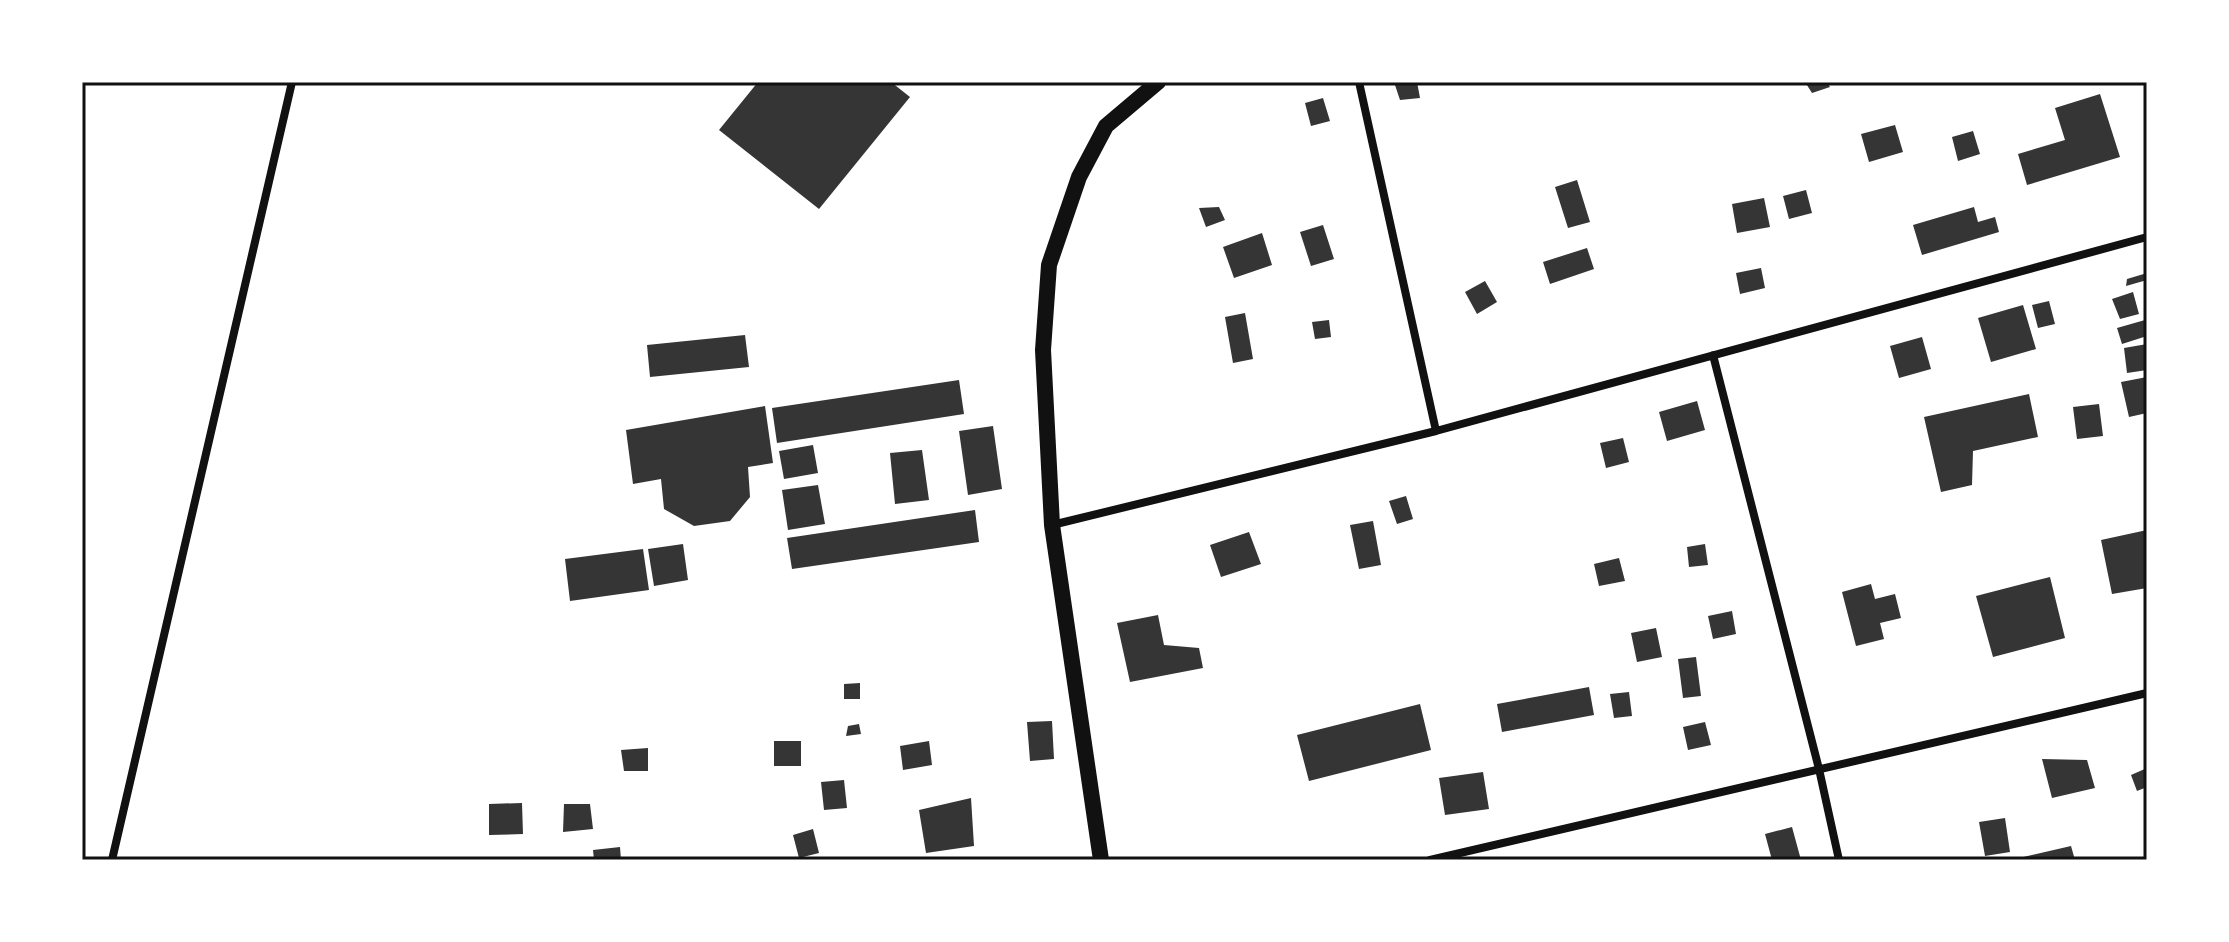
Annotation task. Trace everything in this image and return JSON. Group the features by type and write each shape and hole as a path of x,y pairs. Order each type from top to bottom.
{"main road":[{"path":"1101,860 1052,525 1043,350 1049,265 1079,177 1106,126 1158,82"}],"street":[{"path":"112,860 292,82"},
{"path":"1359,82 1436,431"},
{"path":"1052,525 1436,431 2147,237"},
{"path":"1713,355 1819,769 1839,860"},
{"path":"1430,860 2147,693"}],"building":[{"path":"758,82 891,82 910,97 819,209 719,130"},
{"path":"1394,82 1417,82 1420,98 1400,100"},
{"path":"1805,82 1827,82 1830,87 1812,93"},
{"path":"2100,94 2120,157 2027,185 2018,154 2065,140 2055,108"},
{"path":"1323,98 1330,121 1311,126 1305,103"},
{"path":"1895,125 1903,152 1869,162 1861,134"},
{"path":"1973,131 1980,154 1958,161 1952,137"},
{"path":"1577,180 1590,222 1568,228 1555,187"},
{"path":"1806,190 1812,213 1789,219 1783,196"},
{"path":"1764,198 1770,227 1737,233 1732,204"},
{"path":"1219,207 1225,220 1206,227 1199,208"},
{"path":"1974,207 1978,222 1995,217 1999,232 1922,255 1913,225"},
{"path":"1323,225 1334,259 1311,266 1300,232"},
{"path":"1262,233 1272,265 1234,278 1223,247"},
{"path":"1587,248 1594,269 1550,284 1543,262"},
{"path":"1761,268 1765,288 1740,294 1736,273"},
{"path":"2147,273 2147,280 2126,286 2127,279"},
{"path":"1485,281 1497,302 1477,314 1465,292"},
{"path":"2133,292 2139,314 2120,319 2112,299"},
{"path":"2049,301 2055,324 2038,328 2032,305"},
{"path":"2023,305 2036,349 1991,362 1978,318"},
{"path":"1245,313 1253,359 1233,363 1225,317"},
{"path":"1329,320 1331,337 1315,339 1312,322"},
{"path":"2145,320 2147,336 2122,344 2117,328"},
{"path":"745,335 749,367 650,377 647,345"},
{"path":"1922,337 1931,369 1899,378 1890,346"},
{"path":"2147,344 2147,370 2127,373 2124,348"},
{"path":"2147,377 2147,413 2129,417 2121,382"},
{"path":"959,380 964,414 777,443 772,408"},
{"path":"2029,394 2038,437 1973,451 1972,485 1941,492 1924,417"},
{"path":"1697,401 1705,430 1667,441 1659,412"},
{"path":"2099,404 2103,436 2077,439 2073,407"},
{"path":"765,406 773,463 748,467 750,497 730,521 694,526 664,509 661,479 633,484 626,430"},
{"path":"993,426 1002,489 968,495 959,431"},
{"path":"1623,438 1629,462 1606,468 1600,443"},
{"path":"813,445 818,473 784,479 779,451"},
{"path":"922,450 929,500 895,504 890,453"},
{"path":"818,485 825,524 788,530 782,490"},
{"path":"1406,496 1413,519 1397,524 1389,501"},
{"path":"975,510 979,542 792,569 787,538"},
{"path":"1373,521 1381,565 1359,569 1350,525"},
{"path":"2147,530 2147,588 2112,594 2101,540"},
{"path":"1249,532 1261,564 1221,577 1210,545"},
{"path":"683,544 688,580 654,586 648,549"},
{"path":"1705,544 1708,565 1689,567 1687,547"},
{"path":"643,549 649,590 570,601 565,559"},
{"path":"1619,558 1625,581 1599,586 1594,564"},
{"path":"2050,577 2065,638 1993,657 1976,596"},
{"path":"1871,584 1875,599 1895,594 1901,618 1880,623 1884,639 1856,646 1842,592"},
{"path":"1732,611 1736,634 1713,639 1708,616"},
{"path":"1158,615 1164,645 1199,648 1203,668 1130,682 1117,623"},
{"path":"1656,628 1662,657 1637,662 1631,633"},
{"path":"1696,657 1701,696 1683,698 1678,659"},
{"path":"860,683 860,699 844,699 844,684"},
{"path":"1589,687 1594,715 1502,732 1497,704"},
{"path":"1629,692 1632,716 1614,718 1610,694"},
{"path":"1420,704 1431,750 1309,781 1297,735"},
{"path":"1052,721 1054,759 1030,761 1027,722"},
{"path":"1705,722 1711,745 1688,750 1683,727"},
{"path":"859,724 861,734 846,736 848,726"},
{"path":"774,741 801,741 801,766 774,766"},
{"path":"929,741 932,765 903,770 900,746"},
{"path":"648,748 648,771 624,771 621,750"},
{"path":"2042,759 2087,760 2095,788 2052,798"},
{"path":"2147,768 2147,787 2137,791 2131,775"},
{"path":"1483,772 1489,809 1445,815 1439,778"},
{"path":"844,780 847,808 824,810 821,782"},
{"path":"971,798 974,846 926,853 919,810"},
{"path":"522,803 523,834 489,835 489,804"},
{"path":"564,804 590,804 593,829 563,832"},
{"path":"2005,818 2010,852 1985,856 1979,822"},
{"path":"1792,827 1801,860 1772,860 1765,834"},
{"path":"813,829 819,853 799,858 793,835"},
{"path":"2071,846 2075,860 2015,860 2015,859"},
{"path":"620,847 621,860 594,860 593,850"}]}
